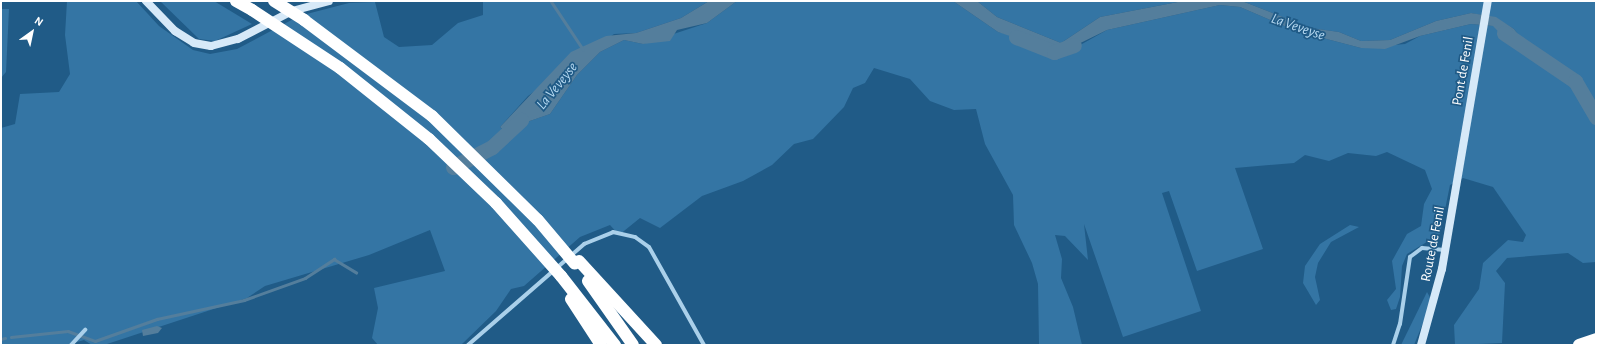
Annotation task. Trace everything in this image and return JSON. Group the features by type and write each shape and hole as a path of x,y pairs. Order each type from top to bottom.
{"highway":[{"path":"236,1 252,10 377,96 442,151 507,215 615,345"},
{"path":"274,1 340,44 414,101 478,159 538,220 650,345"},
{"path":"577,263 633,345"},
{"path":"577,263 656,345"},
{"path":"559,278 601,345"},
{"path":"1579,345 1596,338"}],"street":[{"path":"146,1 180,35 211,46 238,39 292,11 329,1"},
{"name":"Pont de Fenil","path":"1464,145 1488,1"},
{"name":"Route de Fenil","path":"1421,345 1432,312 1464,145"},
{"path":"468,345 584,244 613,232 635,237 649,247 704,345"},
{"path":"1393,345 1400,324 1410,257 1422,248 1445,250"},
{"path":"71,345 81,337 85,331"}],"shaded area":[{"path":"67,1 136,1 159,26 193,50 210,54 237,49 299,16 349,3 375,2 384,37 399,47 432,45 458,23 483,15 483,1 709,1 681,18 636,33 614,34 528,96 500,127 508,135 524,123 550,114 577,75 600,52 624,40 643,44 707,23 737,1 953,1 998,32 1073,49 1107,30 1220,5 1240,7 1296,31 1361,48 1405,44 1420,36 1471,24 1494,26 1507,41 1523,41 1514,29 1496,18 1471,13 1436,21 1390,40 1361,41 1339,32 1311,28 1242,1 1596,1 1596,103 1578,83 1577,95 1596,123 1596,262 1583,263 1568,253 1507,258 1496,271 1505,283 1502,343 1455,345 1454,325 1479,289 1483,263 1508,240 1523,242 1526,235 1493,187 1463,178 1450,185 1440,234 1407,254 1402,266 1400,297 1396,309 1391,310 1387,300 1396,289 1392,261 1407,234 1421,226 1424,204 1432,189 1425,170 1387,152 1376,156 1348,153 1329,161 1305,155 1294,163 1235,168 1263,249 1197,271 1169,191 1162,193 1201,311 1123,337 1084,224 1088,260 1065,236 1055,235 1062,259 1061,278 1073,307 1082,345 1039,345 1038,284 1032,263 1014,225 1013,195 985,144 976,109 954,110 930,101 910,79 874,68 865,83 853,88 844,107 813,139 794,144 772,165 743,181 702,196 660,228 640,218 619,235 610,225 580,237 524,286 511,289 496,311 461,345 378,345 372,338 378,308 374,288 445,271 430,230 369,255 265,286 247,298 104,345 92,345 84,340 67,345 1,345 1,128 15,124 20,94 59,92 70,74 65,35"},
{"path":"160,1 214,1 252,24 215,41 199,39"},
{"path":"977,1 1183,1 1100,17 1061,43 997,17"},
{"path":"1,9 9,9 6,72 1,78"},
{"path":"1350,225 1359,227 1331,242 1318,263 1315,277 1320,300 1316,305 1303,283 1305,266 1320,244"},
{"path":"1427,292 1432,301 1414,345 1401,345"}],"water":[{"path":"709,1 737,1 707,23 677,30 670,41 643,44 624,40 600,52 577,75 550,114 524,123 511,137 500,127 571,52 606,36 636,33 681,18"},
{"path":"953,1 977,1 997,17 1061,43 1100,17 1183,1 1242,1 1311,28 1339,32 1361,41 1390,40 1436,21 1471,13 1496,17 1514,29 1523,41 1520,46 1507,41 1493,26 1471,24 1420,36 1385,49 1361,48 1296,31 1240,7 1220,5 1107,30 1060,53 998,32"},
{"path":"1578,83 1596,103 1596,123 1577,95 1575,85"},
{"path":"157,326 162,328 158,333 143,336 142,330"}],"waterway":[{"path":"551,1 583,49"},
{"name":"La Veveyse","path":"1504,33 1575,81 1596,117"},
{"name":"La Veveyse","path":"1016,37 1054,52 1074,45"},
{"name":"La Veveyse","path":"453,167 492,147 521,120"},
{"path":"11,337 68,331 95,341 157,319 244,300 305,278 334,259 356,272"},
{"path":"1,339 5,338"}]}
